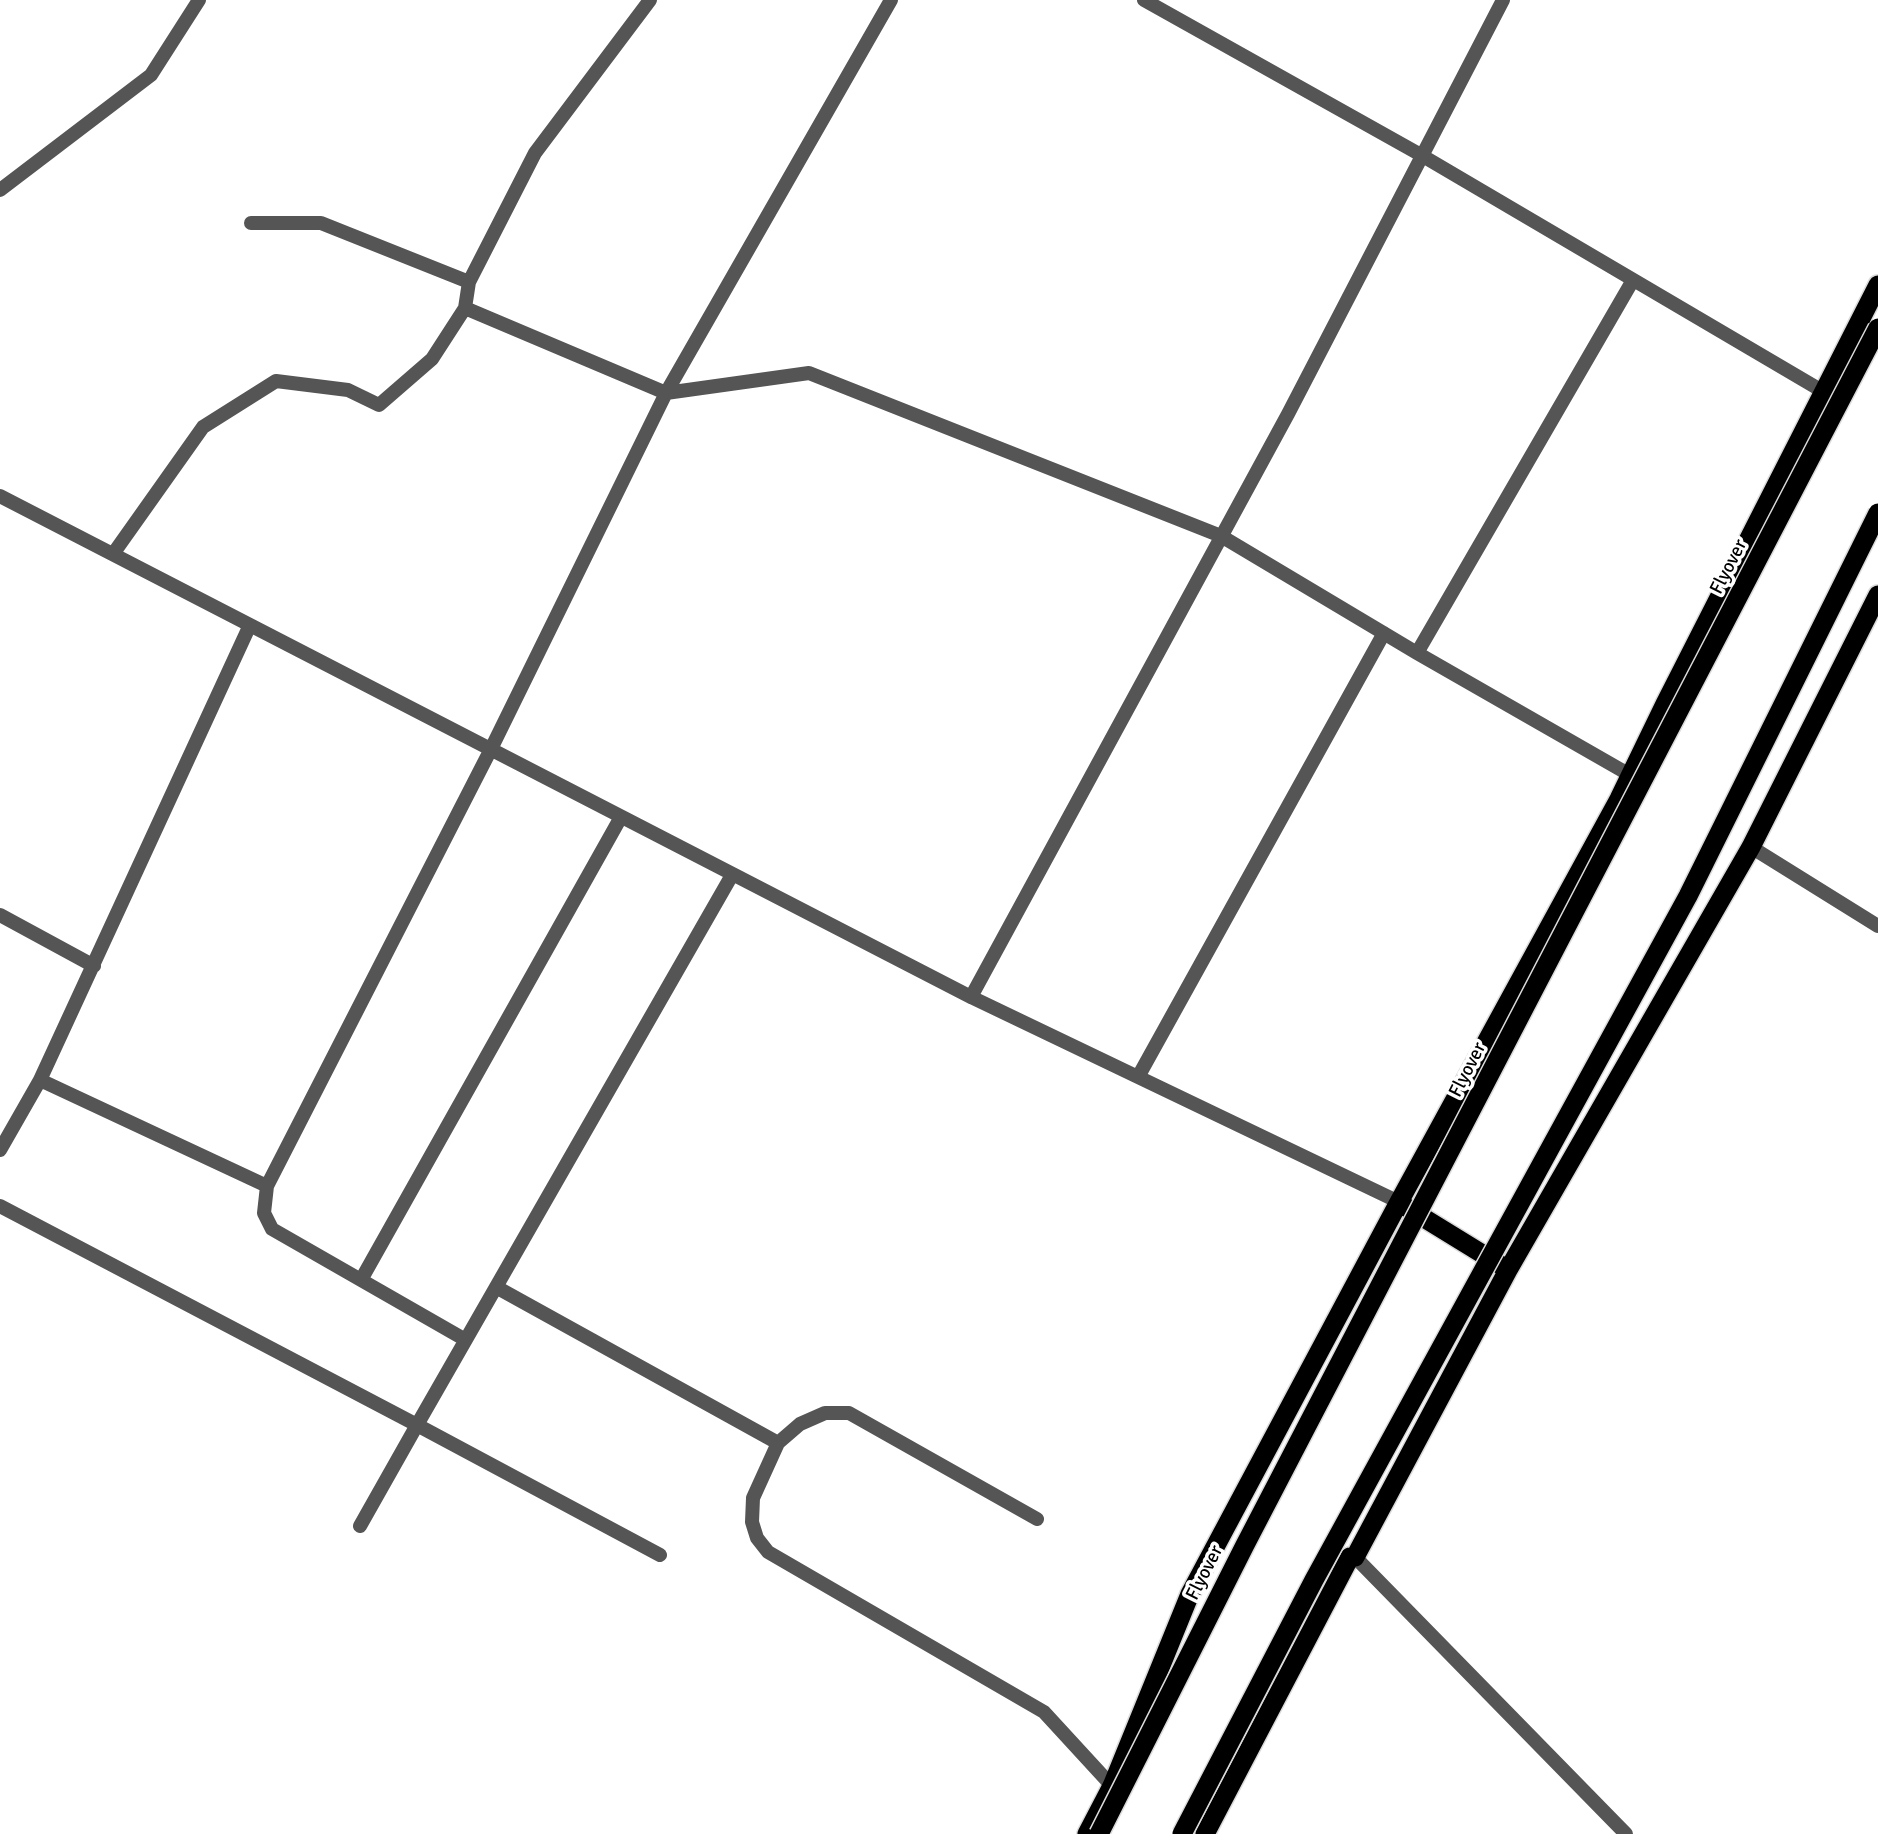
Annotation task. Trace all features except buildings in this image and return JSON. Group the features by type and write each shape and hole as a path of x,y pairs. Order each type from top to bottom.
{"highway":[{"path":"1087,1834 1112,1786 1190,1594 1630,775 1878,285"},
{"path":"1859,320 1878,329"},
{"name":"Flyover","path":"1100,1834 1245,1545 1878,329"},
{"path":"1182,1834 1314,1580 1688,896 1878,513"},
{"path":"1205,1834 1350,1557 1355,1557 1508,1270 1751,847 1878,595"},
{"path":"1399,1202 1508,1270"}],"street":[{"path":"0,190 151,75 199,0"},
{"path":"113,554 203,427 276,381 348,390 379,405 432,359 466,308 469,282 534,153 650,0"},
{"path":"464,1339 272,1229 264,1213 267,1186 491,749 666,394 891,0"},
{"path":"1144,0 1421,155 1824,392"},
{"path":"971,997 1288,414 1503,0"},
{"path":"251,223 321,223 469,282"},
{"path":"1417,653 1633,280"},
{"path":"466,308 666,394 809,373 1221,536 1417,653 1630,775"},
{"path":"0,496 971,997 1399,1202"},
{"path":"0,1150 40,1080 250,625"},
{"path":"1138,1077 1384,633"},
{"path":"361,1280 621,817"},
{"path":"1751,847 1878,926"},
{"path":"360,1526 464,1339 732,875"},
{"path":"0,915 94,966"},
{"path":"40,1080 267,1186"},
{"path":"0,1206 660,1555"},
{"path":"496,1287 778,1443"},
{"path":"1037,1520 849,1413 825,1413 800,1424 778,1443 753,1498 752,1522 757,1538 768,1552 1044,1712 1112,1786"},
{"path":"1355,1557 1626,1834"}]}
